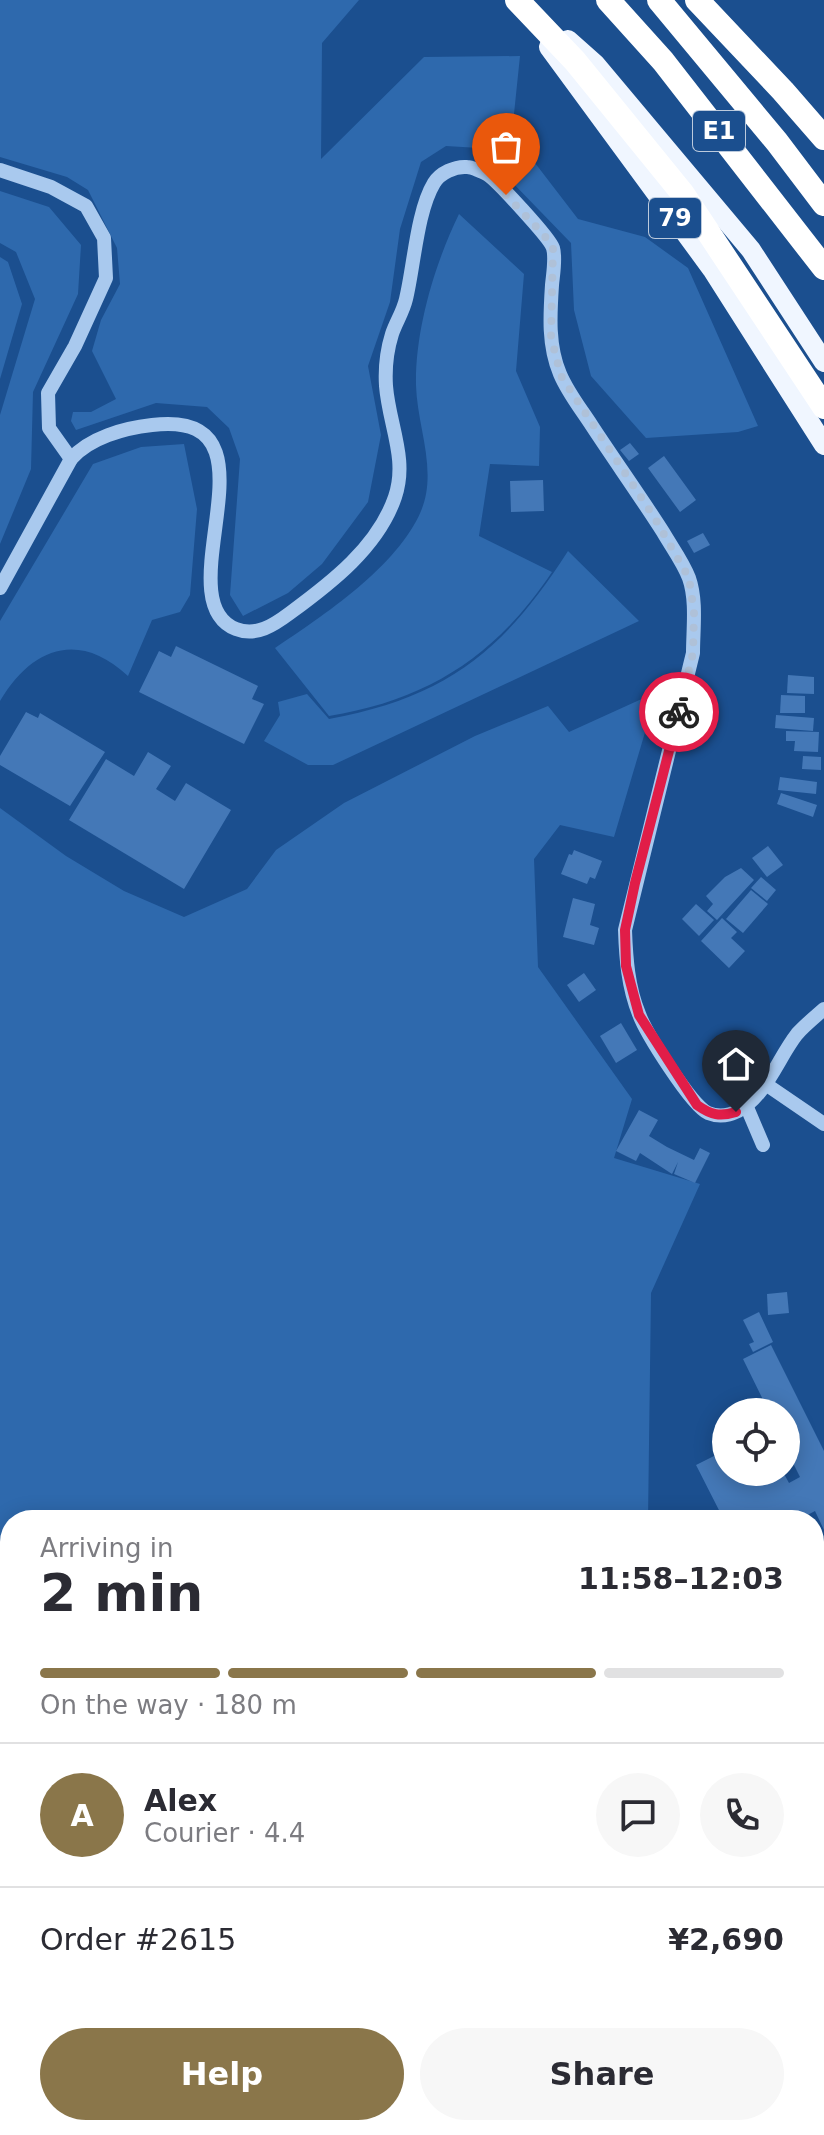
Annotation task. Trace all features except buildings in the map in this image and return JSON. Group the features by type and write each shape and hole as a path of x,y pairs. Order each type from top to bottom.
{"highway":[{"path":"518,0 575,61 683,194 824,407"},
{"name":"E1","path":"608,0 663,61 824,268"},
{"name":"E1","path":"659,0 824,204"},
{"path":"697,0 824,138"},
{"path":"744,163 824,285"}],"main road":[{"name":"79","path":"518,0 595,64 741,238 824,362"},
{"name":"79","path":"518,0 712,269 824,445"}],"street":[{"path":"0,588 80,448 138,428 180,425 199,430 218,460 220,482 211,589 215,612 234,628 247,632 262,631 288,615 359,554 385,521 396,496 400,464 386,388 387,358 391,337 405,304 428,199 435,181 445,172 466,167 487,175 553,248 551,337 561,376 654,517 689,578 694,613 693,653 625,930 626,966 639,1015 697,1105 708,1113 722,1116 746,1105 797,1034 824,1009"},
{"path":"0,170 51,187 86,206 104,238 106,278 75,346 48,393 49,428 71,459"},
{"path":"764,1083 824,1124"},
{"path":"746,1105 763,1145"}],"shaded area":[{"path":"0,0 359,0 322,43 321,159 424,57 520,56 512,133 578,219 645,237 688,268 758,426 738,432 646,438 591,376 574,310 571,243 479,148 446,146 421,162 400,229 390,302 368,366 381,435 368,502 322,564 288,593 243,616 230,595 240,459 229,428 207,407 156,403 76,430 71,421 73,412 91,412 116,399 92,351 101,320 120,284 117,248 88,190 67,177 0,157"},
{"path":"0,191 49,207 81,245 78,294 33,392 31,469 0,544 0,415 35,299 16,252 0,243"},
{"path":"459,214 524,274 516,371 540,427 539,466 490,464 479,536 552,572 507,628 457,670 398,699 329,716 275,648 336,605 377,570 410,531 421,511 428,480 417,401 419,342 428,297"},
{"path":"0,257 8,262 22,304 0,379"},
{"path":"184,444 197,509 190,595 180,612 152,620 128,676 92,653 74,649 58,651 42,657 27,668 0,701 0,621 93,464 141,447"},
{"path":"568,551 639,621 333,765 308,765 264,741 280,715 278,702 307,694 329,719 371,710 440,683 495,642 520,616"},
{"path":"657,692 614,837 560,825 534,859 538,967 632,1099 614,1158 700,1184 651,1293 648,1510 0,1510 0,808 66,856 124,891 184,917 247,889 276,850 344,803 475,736 548,706 569,732"}],"way so far":[{"path":"506,195 553,248 551,337 561,376 654,517 689,578 694,613 693,653 679,712"}],"route":[{"path":"679,712 625,930 626,966 639,1015 697,1105 708,1113 722,1116 736,1112"}]}
